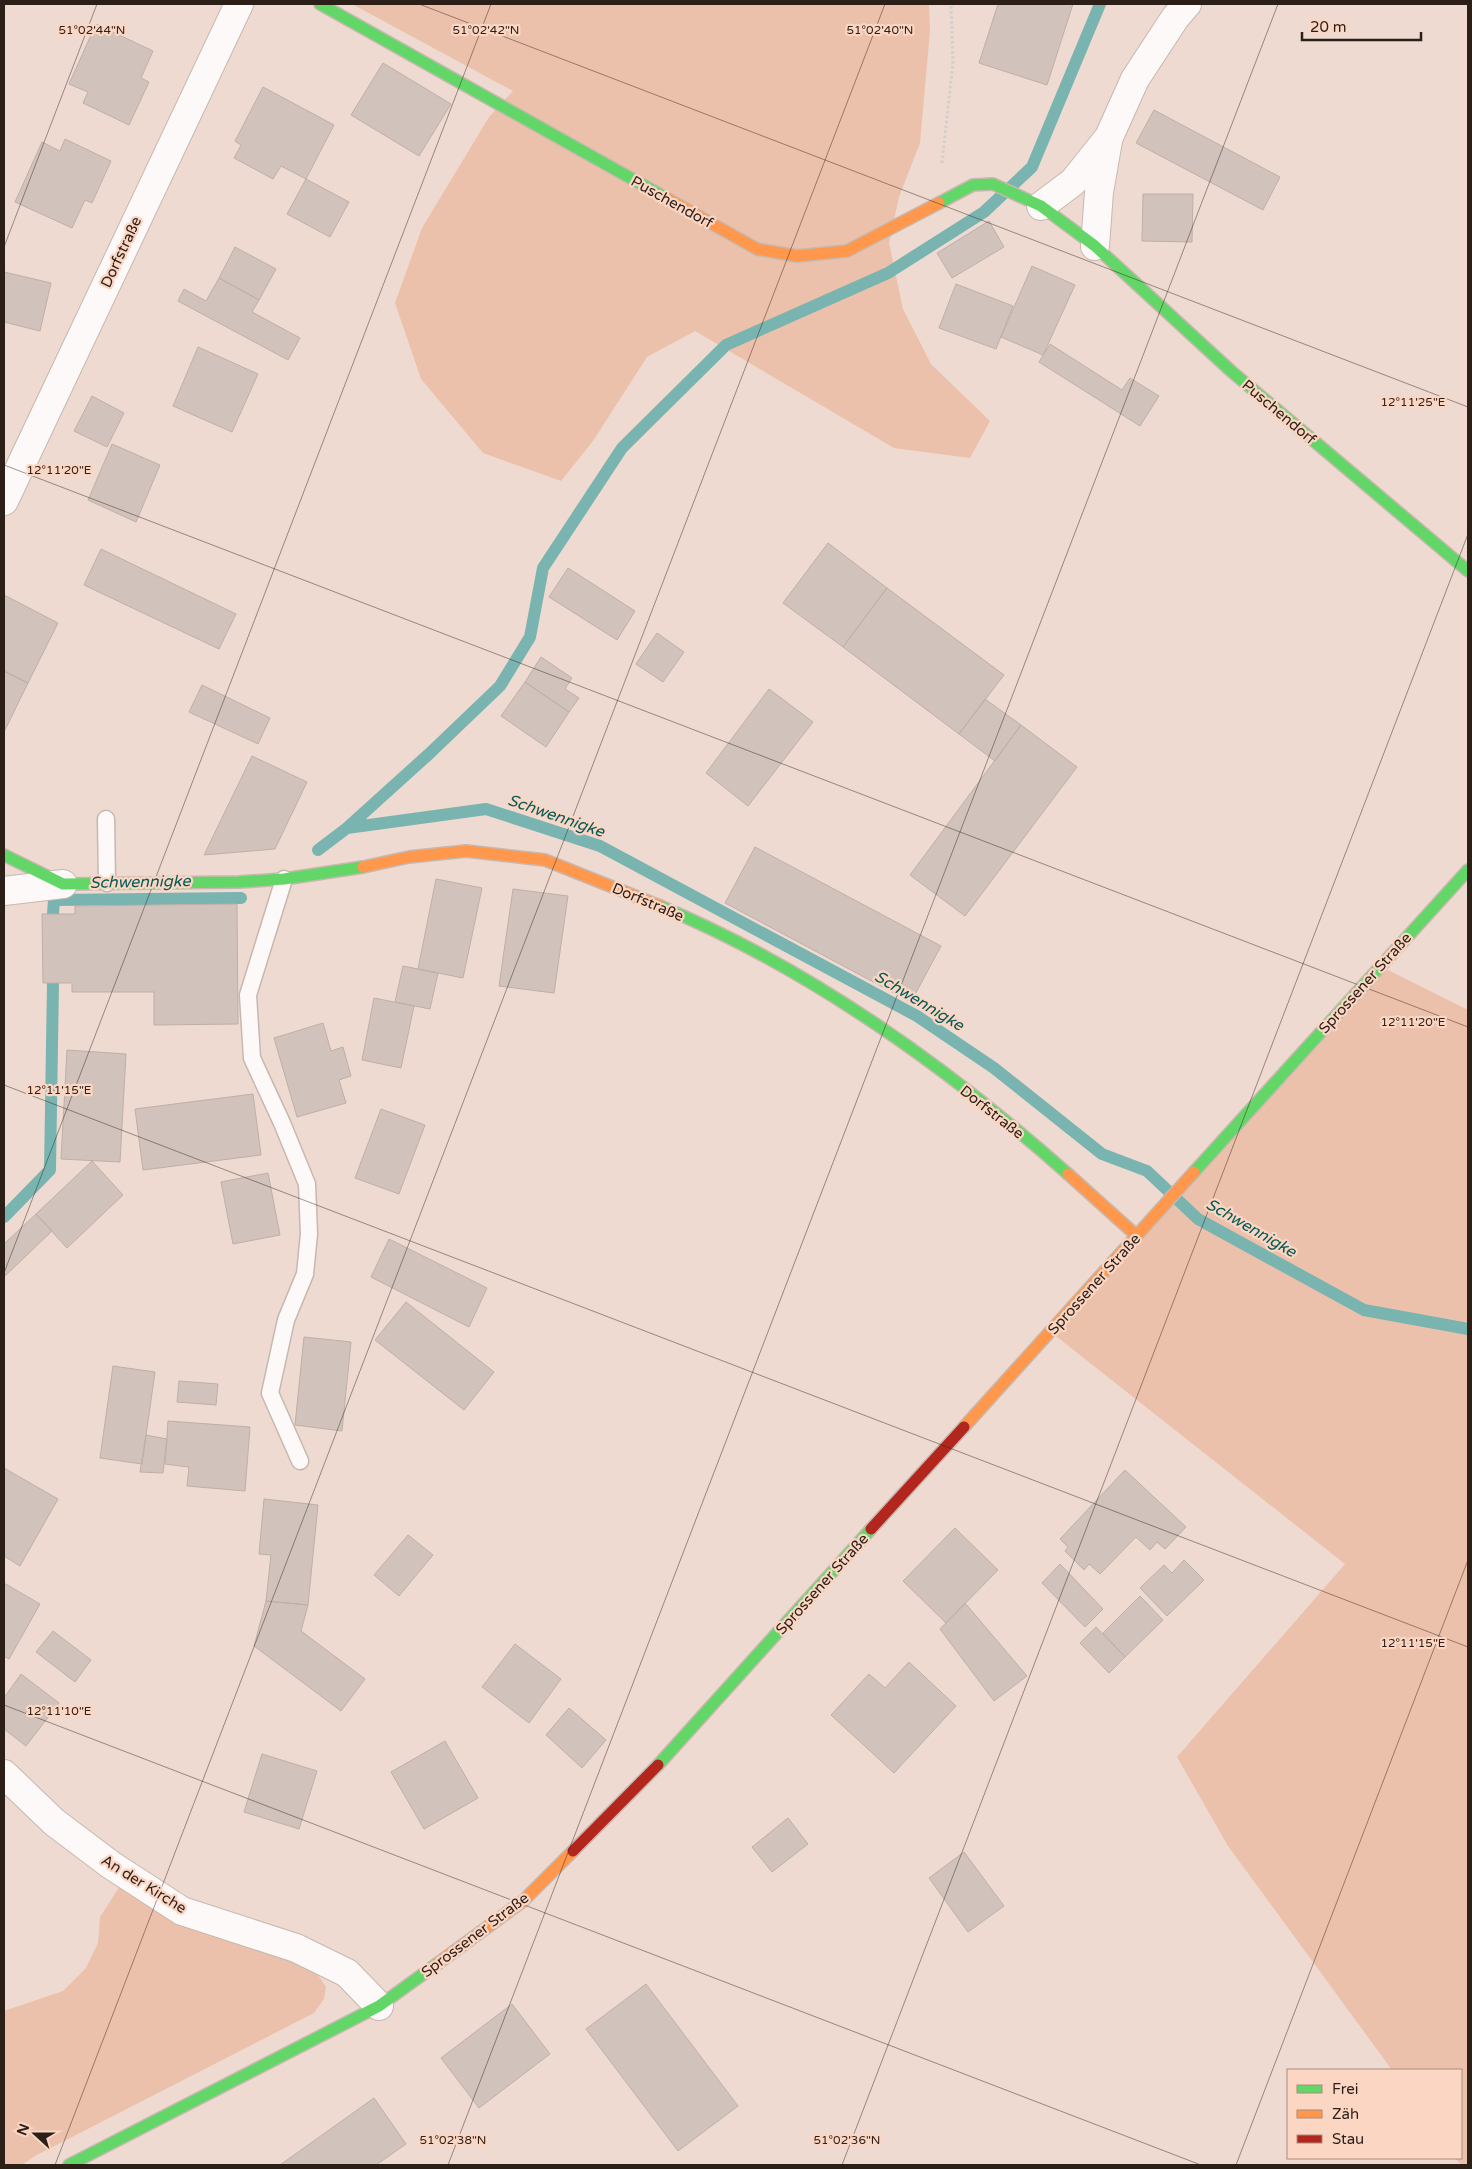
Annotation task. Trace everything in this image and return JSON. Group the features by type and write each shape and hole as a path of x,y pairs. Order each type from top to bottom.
{"street":[{"name":"Dorfstraße","path":"4,500 239,4"},
{"name":"Puschendorf","path":"320,4 757,249 797,256 847,251 973,184 993,184 1032,201 1095,246 1231,371 1468,571"},
{"path":"1095,246 1099,192 1109,137 1135,79 1175,18 1187,4"},
{"path":"1032,201 1073,182 1109,137"},
{"name":"Dorfstraße","path":"4,891 63,884 240,882 284,879 352,870 409,857 466,851 545,860 663,907 767,956 871,1019 1021,1133 1138,1236"},
{"name":"Dorfstraße","path":"4,855 63,884"},
{"name":"Sprossener Straße","path":"69,2165 379,2006 524,1902 650,1774 1468,870"},
{"name":"An der Kirche","path":"4,1774 54,1822 111,1865 182,1911 296,1948 346,1973 379,2006"}],"lane":[{"path":"106,819 107,883"},
{"path":"284,879 248,995 252,1058 307,1184 309,1234 305,1274 286,1320 270,1393 300,1461"}],"path":[{"path":"938,201 953,63 951,4"}],"shaded area":[{"path":"352,4 929,4 930,31 920,143 899,197 889,243 903,309 931,364 990,421 970,458 894,448 695,331 647,357 593,441 561,481 483,453 421,379 395,303 422,228 489,117 513,91"},
{"path":"1382,967 1468,1010 1468,2165 1461,2165 1456,2159 1462,2159 1462,2069 1391,2069 1228,1846 1177,1757 1345,1564 1052,1333"},
{"path":"120,1886 316,1972 326,1987 324,1999 314,2013 35,2156 22,2165 4,2165 4,2011 63,1991 86,1968 98,1943 100,1917"}],"building":[{"path":"998,4 1073,4 1047,85 979,63"},
{"path":"96,24 153,51 141,78 149,82 129,125 83,103 88,92 69,84"},
{"path":"383,63 451,104 419,156 351,115"},
{"path":"263,87 334,125 306,179 281,166 273,179 234,158 241,145 235,141"},
{"path":"1154,110 1280,177 1263,210 1136,143"},
{"path":"65,139 111,161 92,203 85,200 72,228 15,202 42,142 60,151"},
{"path":"306,179 349,202 330,237 287,214"},
{"path":"1143,194 1193,194 1192,242 1142,241"},
{"path":"989,221 1004,247 952,278 937,253"},
{"path":"235,247 276,269 259,300 219,278"},
{"path":"1032,266 1075,285 1043,355 1001,337"},
{"path":"4,272 51,283 40,331 4,322"},
{"path":"219,278 259,300 252,312 300,338 288,360 178,301 184,289 206,301"},
{"path":"956,284 1013,306 996,349 939,328"},
{"path":"1050,344 1122,390 1130,378 1159,396 1140,426 1039,362"},
{"path":"198,347 258,374 232,432 173,406"},
{"path":"92,396 124,413 107,447 74,431"},
{"path":"112,444 160,465 136,522 88,500"},
{"path":"828,543 887,588 843,647 783,603"},
{"path":"101,549 236,614 219,649 84,585"},
{"path":"568,568 635,611 617,640 549,597"},
{"path":"887,588 1004,675 959,734 843,647"},
{"path":"4,595 58,623 28,683 4,671"},
{"path":"657,633 684,652 663,682 636,664"},
{"path":"541,657 572,678 565,689 579,698 569,712 525,682"},
{"path":"4,671 28,683 4,732"},
{"path":"525,682 569,712 546,747 501,716"},
{"path":"202,685 270,718 258,744 189,712"},
{"path":"769,689 813,722 748,806 706,773"},
{"path":"985,699 1021,725 995,761 959,734"},
{"path":"1021,725 1077,767 965,916 910,875"},
{"path":"252,756 307,782 275,849 204,855"},
{"path":"755,847 941,946 911,1002 725,903"},
{"path":"436,879 482,888 463,978 418,969"},
{"path":"513,889 568,896 554,993 499,986"},
{"path":"237,904 238,1024 154,1025 154,992 72,992 72,983 43,983 42,914 75,914 75,906"},
{"path":"403,966 438,973 430,1009 395,1002"},
{"path":"374,998 414,1006 401,1068 362,1060"},
{"path":"323,1023 331,1051 343,1047 351,1076 339,1080 346,1103 297,1117 274,1038"},
{"path":"67,1050 126,1054 120,1162 61,1159"},
{"path":"253,1094 261,1155 143,1170 135,1109"},
{"path":"381,1109 425,1125 399,1194 355,1178"},
{"path":"92,1161 123,1195 67,1248 36,1214"},
{"path":"268,1173 280,1235 233,1244 221,1182"},
{"path":"36,1214 52,1231 4,1277 4,1244"},
{"path":"389,1239 487,1288 469,1327 371,1277"},
{"path":"406,1302 494,1372 464,1410 375,1340"},
{"path":"304,1337 351,1342 342,1431 295,1425"},
{"path":"113,1366 155,1372 142,1464 100,1458"},
{"path":"179,1381 218,1384 216,1405 177,1402"},
{"path":"168,1421 250,1427 245,1491 187,1486 189,1467 165,1464"},
{"path":"146,1435 167,1439 163,1473 140,1472"},
{"path":"4,1468 58,1499 20,1566 4,1556"},
{"path":"1125,1470 1186,1527 1165,1549 1157,1542 1150,1550 1136,1537 1100,1574 1089,1564 1084,1570 1065,1551 1068,1547 1060,1539"},
{"path":"264,1499 318,1505 308,1605 266,1601 271,1555 259,1554"},
{"path":"955,1528 998,1570 946,1623 903,1581"},
{"path":"408,1535 433,1555 399,1596 374,1575"},
{"path":"1184,1560 1204,1580 1167,1616 1140,1588 1164,1565 1172,1573"},
{"path":"1060,1564 1103,1609 1085,1627 1042,1583"},
{"path":"4,1583 40,1604 9,1659 4,1656"},
{"path":"1140,1596 1163,1620 1125,1657 1103,1633"},
{"path":"266,1601 308,1605 301,1631 365,1679 341,1711 254,1646"},
{"path":"965,1603 1027,1676 994,1701 940,1629"},
{"path":"1096,1627 1125,1657 1109,1673 1080,1643"},
{"path":"53,1631 91,1660 75,1682 36,1652"},
{"path":"515,1644 561,1679 529,1723 482,1687"},
{"path":"909,1662 956,1706 894,1773 831,1715 869,1674 885,1688"},
{"path":"21,1674 59,1703 26,1746 4,1729 4,1698"},
{"path":"569,1708 606,1740 582,1768 546,1735"},
{"path":"445,1741 478,1798 424,1829 391,1772"},
{"path":"262,1754 317,1771 299,1829 244,1812"},
{"path":"788,1818 808,1844 772,1872 752,1847"},
{"path":"964,1852 1004,1906 968,1932 929,1878"},
{"path":"646,1984 738,2106 678,2151 586,2029"},
{"path":"512,2004 550,2054 479,2108 441,2058"},
{"path":"374,2098 406,2144 376,2165 280,2165"}],"waterway":[{"path":"347,828 500,686 530,637 543,568 622,448 726,345 888,273 984,212 1032,167 1100,4"},
{"name":"Schwennigke","path":"318,850 347,828 486,809 600,846 917,1016 994,1068 1102,1154 1147,1171 1198,1219 1364,1310 1468,1329"},
{"name":"Schwennigke","path":"53,914 54,900 241,898"},
{"name":"Schwennigke","path":"4,1217 50,1170 53,983"}],"traffic: fast":[{"path":"320,4 668,199"},
{"path":"939,203 973,185 993,184 1041,206 1095,246 1231,371 1468,571"},
{"path":"4,855 63,884 239,882 284,879 363,867"},
{"path":"1194,1172 1468,870"},
{"path":"660,906 716,931 770,959 875,1023 974,1095 1068,1174"},
{"path":"658,1765 871,1529"},
{"path":"69,2165 379,2006 437,1964"}],"traffic: slow":[{"path":"668,199 757,249 797,256 847,251 939,203"},
{"path":"363,867 409,857 466,851 545,860 660,906"},
{"path":"964,1427 1194,1172"},
{"path":"1068,1174 1137,1236"},
{"path":"437,1964 523,1901 573,1851"}],"traffic: jam":[{"path":"871,1529 964,1427"},
{"path":"573,1851 658,1765"}]}
